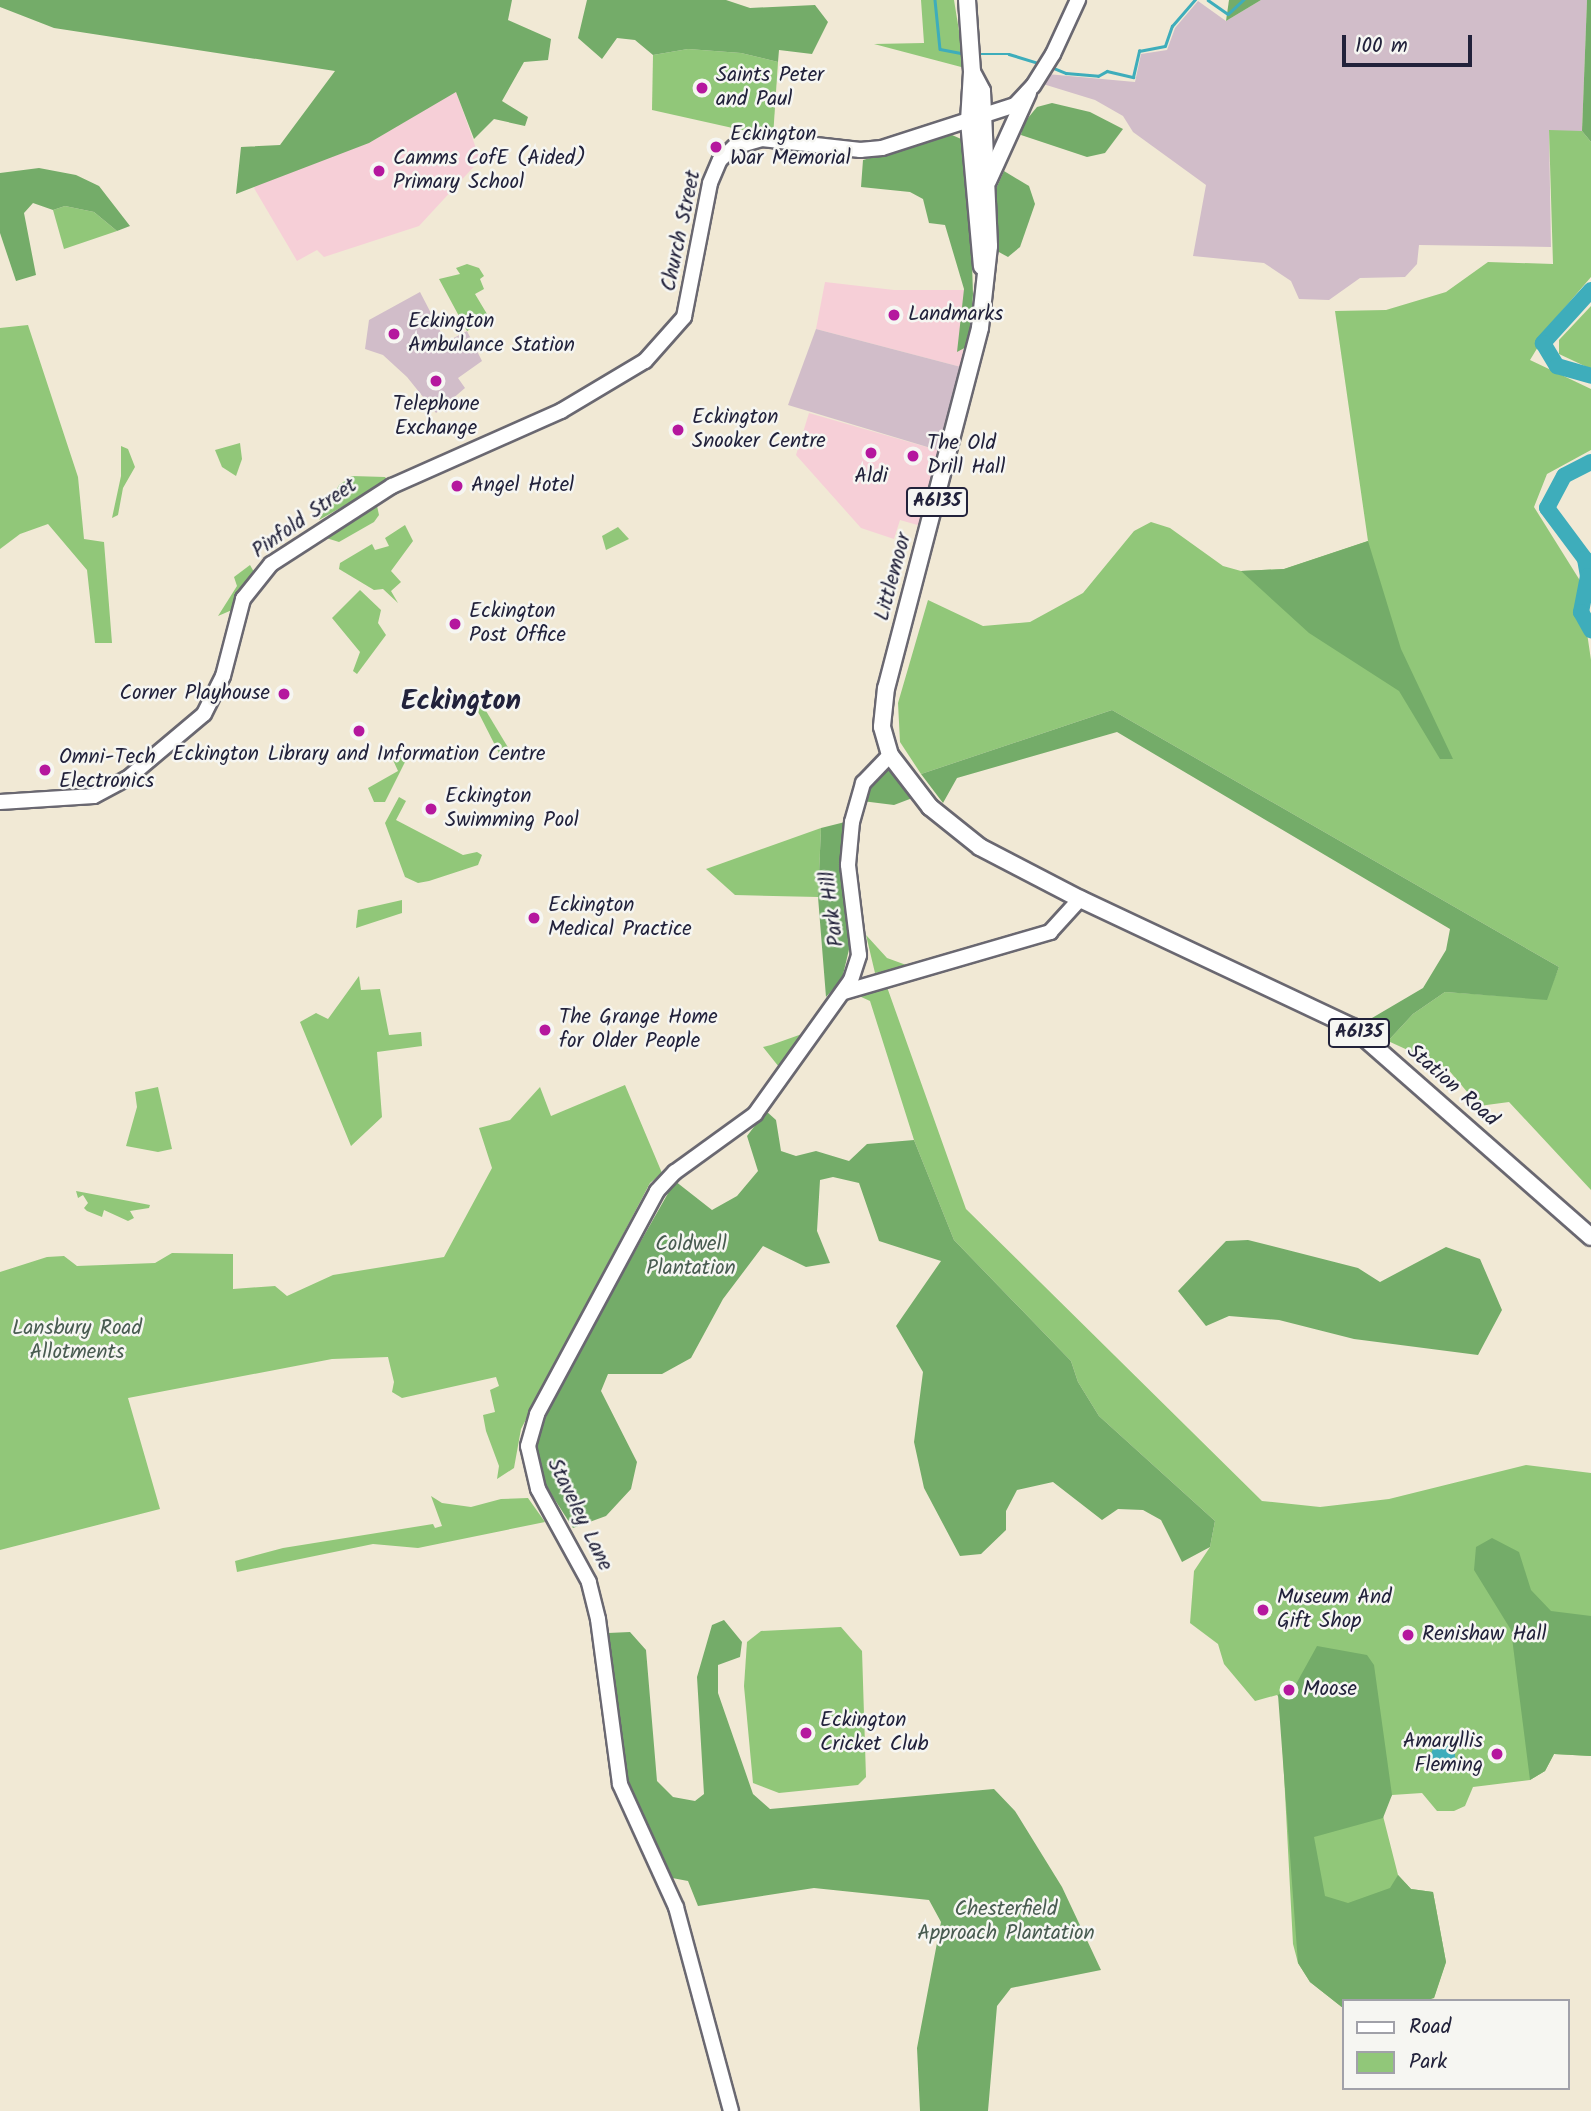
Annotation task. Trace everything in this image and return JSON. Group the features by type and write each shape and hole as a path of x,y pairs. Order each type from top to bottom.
{"main road":[{"name":"A6135","path":"967,0 976,119"},
{"path":"987,184 1028,93 1053,54 1078,0"},
{"name":"Church Street","path":"473,454 616,382 673,334 688,303 712,178 734,147 762,139 860,150 882,148 1015,105 1028,93"},
{"name":"Littlemoor","path":"976,119 978,246 984,275"},
{"name":"Littlemoor","path":"890,755 882,727 886,688 975,350 989,246 987,184 976,119"},
{"name":"Pinfold Street","path":"0,802 81,798 117,785 196,724 212,703 223,676 243,600 271,564 392,486 473,454"},
{"name":"A6135","path":"890,755 930,807 962,835 1080,899"},
{"name":"Park Hill","path":"823,1017 844,992 859,955 848,865 852,822 863,783 890,755"},
{"path":"844,992 1050,932 1080,899"},
{"name":"Station Road","path":"1080,899 1352,1027 1591,1237"},
{"name":"Staveley Lane","path":"731,2111 676,1907 621,1784 598,1619 589,1582 538,1489 528,1446 537,1413 657,1191 675,1172 755,1114 823,1017"}],"shaded area":[{"path":"1261,0 1587,0 1582,131 1549,131 1551,247 1419,245 1417,264 1405,277 1360,278 1329,300 1299,299 1291,281 1264,263 1193,256 1206,185 1133,132 1123,116 1095,100 1043,84 1047,74 1135,82 1141,54 1167,50 1175,28 1198,1 1226,21"},
{"name":"Camms CofE (Aided) Primary School","path":"456,91 480,160 419,226 324,257 317,250 297,261 254,188 258,182 369,143"},
{"name":"Landmarks","path":"825,282 894,290 970,290 961,367 816,329"},
{"path":"420,292 446,342 467,331 482,361 458,378 465,388 436,413 407,377 383,355 365,349 369,320"},
{"path":"816,329 961,367 944,452 788,405"},
{"path":"809,413 944,452 921,526 900,520 894,539 861,528 796,455"}],"green space":[{"path":"0,0 512,0 508,20 551,39 548,60 524,62 502,101 528,117 525,126 494,119 474,139 456,92 369,143 236,194 241,147 280,145 335,71 54,28 0,7"},
{"path":"587,0 726,0 750,8 815,5 828,22 812,54 779,50 778,62 741,53 688,49 653,55 635,40 617,38 602,59 578,38"},
{"path":"921,0 954,0 965,68 874,44 924,43"},
{"path":"1229,0 1261,0 1226,21"},
{"path":"1587,0 1591,0 1591,142 1582,131"},
{"path":"688,49 741,53 778,62 773,137 652,110 653,55"},
{"path":"1052,103 1090,112 1123,129 1105,153 1087,157 1021,135 1023,124 1037,107"},
{"path":"1549,130 1582,131 1591,142 1591,277 1555,319 1530,360 1591,389 1591,450 1547,474 1534,507 1579,579 1591,660 1591,1190 1509,1102 1479,1106 1447,1068 1388,1041 1413,1014 1445,992 1546,999 1559,967 1112,710 921,774 900,742 898,703 928,600 983,626 1030,622 1083,593 1134,531 1151,522 1170,528 1223,566 1241,571 1284,569 1368,541 1335,311 1386,310 1446,292 1488,262 1553,264"},
{"path":"952,135 968,142 973,294 970,345 957,352 964,289 945,225 929,223 923,199 910,192 861,187 863,160"},
{"path":"39,168 76,175 99,186 130,226 117,231 94,212 65,206 53,210 33,203 24,213 36,275 16,281 0,233 0,173"},
{"path":"1004,171 1029,186 1035,204 1020,247 1008,257 997,251 995,191"},
{"path":"65,206 94,212 117,231 64,249 53,210"},
{"path":"467,264 479,268 484,276 480,279 484,289 475,294 490,319 467,331 439,279 460,274 456,268"},
{"path":"1591,306 1591,369 1559,354 1559,340"},
{"path":"28,325 78,477 84,539 104,542 112,643 95,643 87,570 48,524 20,534 0,549 0,328"},
{"path":"240,443 242,459 236,476 222,467 215,450"},
{"path":"121,446 128,449 135,467 123,488 118,515 112,518 121,476"},
{"path":"352,476 385,477 388,481 319,520 339,485"},
{"path":"377,506 379,515 374,522 339,542 323,537"},
{"path":"405,525 413,541 391,571 401,582 391,591 398,603 383,589 374,590 339,569 340,563 372,544 375,550 389,546 385,538"},
{"path":"618,527 629,539 606,550 602,536"},
{"path":"1368,541 1401,649 1453,759 1440,759 1399,691 1309,633 1241,571 1284,569"},
{"path":"250,565 254,572 232,610 218,616 237,586 234,577"},
{"path":"360,590 381,610 378,623 386,635 357,674 353,671 360,652 332,618"},
{"path":"474,691 512,754 502,759 469,694"},
{"path":"1112,710 1559,967 1547,1000 1445,992 1413,1014 1388,1041 1372,1018 1423,988 1446,950 1450,929 1117,732 957,778 943,803 921,774"},
{"path":"410,752 385,802 374,802 368,788 398,771 393,760"},
{"path":"888,766 915,797 894,805 862,801 871,783"},
{"path":"399,797 406,801 396,820 463,855 477,852 482,855 478,865 418,883 405,877 385,823"},
{"path":"845,822 841,864 851,941 842,979 826,997 818,897 821,828"},
{"path":"821,828 818,897 735,895 706,869"},
{"path":"402,900 402,913 356,928 358,910"},
{"path":"866,935 887,958 909,966 875,973"},
{"path":"359,976 361,990 380,989 389,1035 421,1032 422,1046 377,1052 382,1117 351,1146 300,1022 316,1013 328,1019"},
{"path":"887,987 966,1209 1262,1501 1320,1507 1389,1499 1526,1465 1591,1473 1591,1756 1554,1754 1545,1771 1530,1780 1473,1787 1465,1806 1454,1811 1437,1811 1422,1793 1392,1795 1382,1812 1398,1875 1411,1889 1433,1892 1446,1962 1434,1998 1342,1999 1342,2007 1310,1982 1298,1963 1293,1944 1280,1699 1277,1695 1255,1701 1224,1664 1218,1644 1190,1623 1194,1571 1210,1547 1215,1521 1099,1416 1078,1382 1071,1361 954,1240 914,1140 870,1001 859,996"},
{"path":"802,1034 779,1067 763,1047 771,1045"},
{"name":"Lansbury Road Allotments","path":"625,1085 662,1173 650,1183 521,1429 514,1468 497,1479 499,1466 486,1431 483,1415 495,1412 490,1390 499,1386 496,1377 402,1398 392,1392 394,1382 388,1357 332,1359 128,1398 160,1509 0,1550 0,1272 47,1257 64,1256 77,1266 155,1263 172,1253 233,1254 233,1289 275,1286 287,1296 333,1275 444,1257 492,1168 479,1128 510,1120 540,1087 551,1116"},
{"path":"158,1087 172,1149 158,1152 126,1146 137,1107 135,1092"},
{"name":"Coldwell Plantation","path":"766,1111 776,1120 781,1151 796,1156 816,1151 849,1161 867,1144 914,1140 954,1240 1071,1361 1078,1382 1099,1416 1215,1521 1210,1547 1182,1562 1161,1520 1143,1510 1118,1509 1102,1520 1053,1482 1017,1490 1006,1511 1006,1530 981,1554 960,1556 924,1488 914,1442 923,1372 896,1326 941,1261 879,1241 859,1183 833,1177 820,1180 817,1231 830,1263 806,1267 763,1246 723,1299 691,1358 662,1374 608,1374 601,1391 637,1462 631,1489 606,1516 573,1528 546,1486 534,1447 558,1387 675,1181 712,1210 737,1196 758,1171 747,1136"},
{"path":"76,1191 150,1205 149,1208 130,1211 134,1218 128,1221 104,1210 102,1217 84,1208 88,1203 83,1195 78,1198"},
{"path":"1248,1240 1358,1268 1380,1282 1446,1247 1480,1259 1502,1310 1478,1355 1354,1339 1279,1320 1229,1316 1206,1326 1178,1291 1226,1241"},
{"path":"431,1496 442,1503 471,1507 501,1499 528,1498 545,1522 418,1548 373,1544 237,1572 235,1561 283,1548 433,1524 435,1528 442,1526"},
{"path":"1492,1538 1519,1552 1531,1590 1551,1611 1591,1616 1591,1756 1554,1754 1545,1771 1530,1780 1511,1630 1474,1570 1476,1547"},
{"name":"Chesterfield Approach Plantation","path":"724,1620 742,1642 740,1657 718,1665 718,1693 753,1794 770,1809 994,1789 1015,1811 1062,1887 1101,1970 1011,1988 997,2006 988,2111 920,2111 917,2048 941,1922 929,1900 814,1888 698,1906 688,1881 667,1877 633,1806 624,1771 608,1633 630,1632 646,1650 657,1781 673,1797 695,1801 704,1794 697,1677 712,1625"},
{"name":"Eckington Cricket Club","path":"841,1627 862,1651 866,1777 858,1785 779,1793 753,1783 744,1686 747,1642 761,1631"},
{"path":"1317,1646 1367,1655 1374,1665 1392,1795 1383,1818 1314,1837 1325,1896 1348,1903 1390,1888 1398,1875 1411,1889 1433,1892 1446,1962 1434,1998 1342,1999 1342,2007 1310,1982 1298,1963 1278,1695 1296,1684"}],"water":[{"path":"1443,1744 1454,1751 1455,1756 1448,1767 1443,1768 1432,1761 1431,1756 1438,1745"}],"waterway":[{"path":"935,0 940,49 966,54"},
{"path":"1051,67 1066,73 1098,76 1107,71 1133,77 1139,51 1165,46 1172,26 1195,0"},
{"path":"1208,0 1228,14 1243,0"},
{"path":"976,54 1009,54 1042,64"},
{"path":"1591,290 1543,343 1557,366 1591,376"},
{"path":"1591,462 1564,476 1547,508 1585,559 1588,576 1581,612 1591,630"}],"place":[{"name":"Saints Peter and Paul","path":"702,88"},
{"name":"Eckington War Memorial","path":"716,147"},
{"name":"Camms CofE (Aided) Primary School","path":"379,171"},
{"name":"Landmarks","path":"894,315"},
{"name":"Eckington Ambulance Station","path":"394,334"},
{"name":"Telephone Exchange","path":"436,381"},
{"name":"Eckington Snooker Centre","path":"678,430"},
{"name":"Aldi","path":"871,453"},
{"name":"The Old Drill Hall","path":"913,456"},
{"name":"Angel Hotel","path":"457,486"},
{"name":"Eckington Post Office","path":"455,624"},
{"name":"Corner Playhouse","path":"284,694"},
{"name":"Eckington Library and Information Centre","path":"359,731"},
{"name":"Omni-Tech Electronics","path":"45,770"},
{"name":"Eckington Swimming Pool","path":"431,809"},
{"name":"Eckington Medical Practice","path":"534,918"},
{"name":"The Grange Home for Older People","path":"545,1030"},
{"name":"Museum And Gift Shop","path":"1263,1610"},
{"name":"Renishaw Hall","path":"1408,1635"},
{"name":"Moose","path":"1289,1690"},
{"name":"Eckington Cricket Club","path":"806,1733"},
{"name":"Amaryllis Fleming","path":"1497,1754"}],"district":[{"name":"Eckington","path":"461,702"}]}
